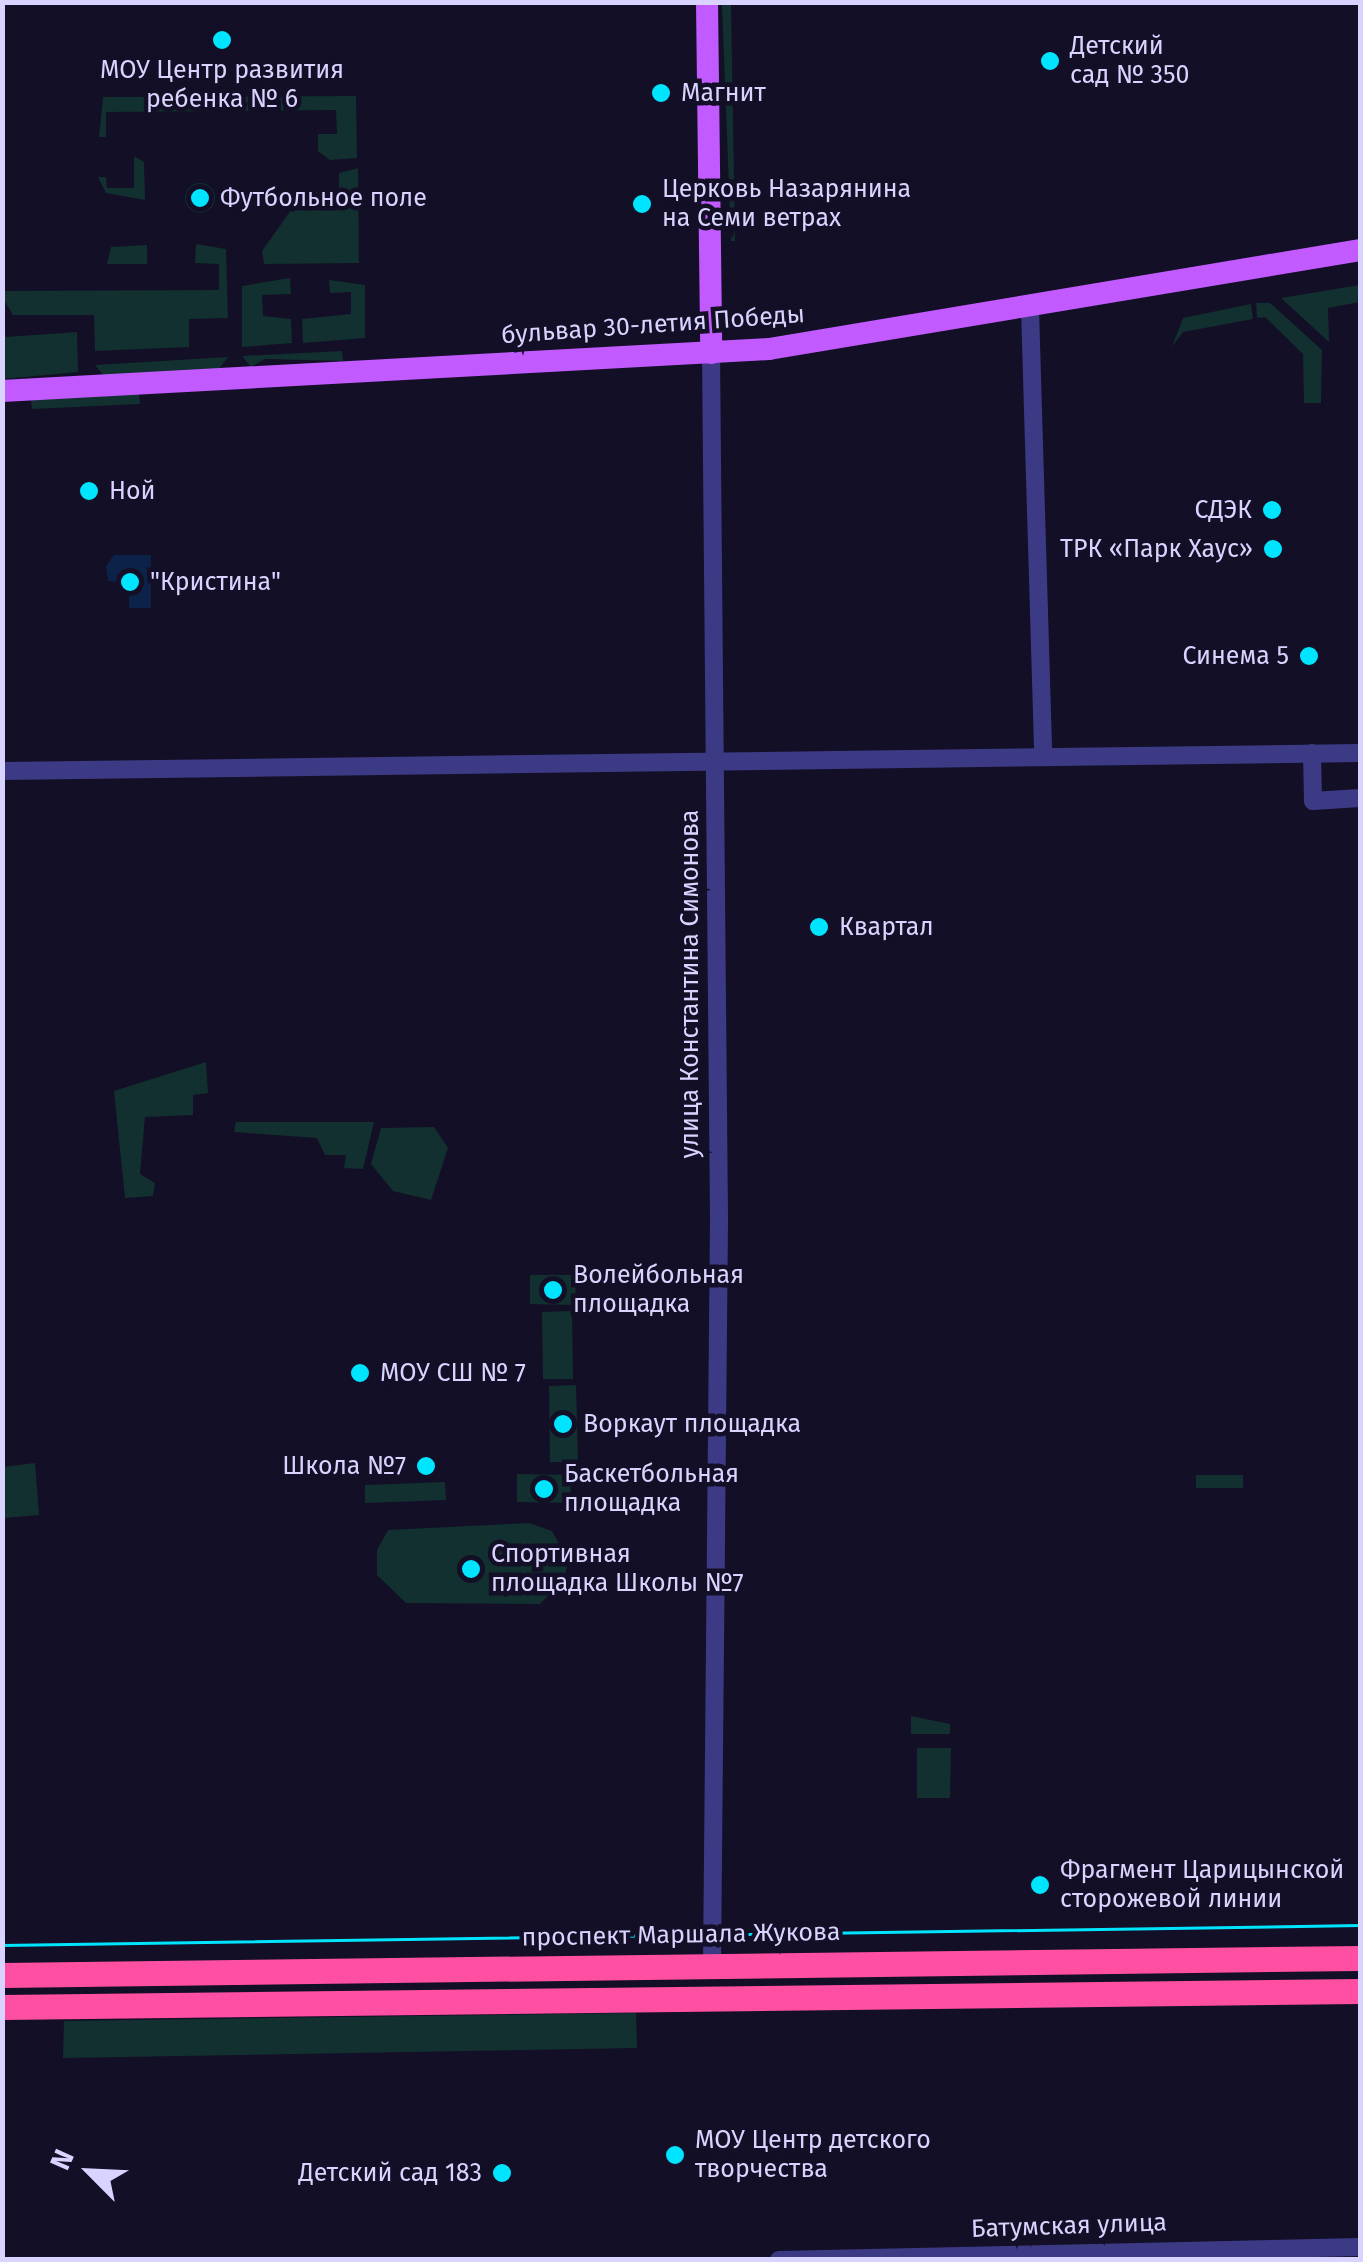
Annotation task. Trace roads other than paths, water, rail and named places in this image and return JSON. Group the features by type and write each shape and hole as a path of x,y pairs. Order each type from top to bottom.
{"highway":[{"name":"проспект Маршала Жукова","path":"2,1975 1360,1958"},
{"path":"2,2006 1360,1991"}],"main road":[{"name":"улица Константина Симонова","path":"707,2 711,352"},
{"name":"бульвар 30-летия Победы","path":"2,392 711,352 1030,309 1360,250"}],"street":[{"path":"1030,309 1044,756"},
{"name":"улица Константина Симонова","path":"711,352 716,762 712,1965"},
{"path":"1312,753 1313,801 1360,798"},
{"path":"2,771 1360,753"},
{"name":"Батумская улица","path":"779,2260 1360,2247"}],"water":[{"name":"\"Кристина\"","path":"114,555 151,555 151,608 129,608 129,583 108,581 106,566"}],"tram line":[{"path":"2,1945 1360,1925"}],"place":[{"name":"МОУ Центр развития ребенка № 6","path":"222,40"},
{"name":"Детский сад № 350","path":"1050,61"},
{"name":"Магнит","path":"661,93"},
{"name":"Футбольное поле","path":"200,198"},
{"name":"Церковь Назарянина на Семи ветрах","path":"642,204"},
{"name":"Ной","path":"89,491"},
{"name":"СДЭК","path":"1272,510"},
{"name":"ТРК «Парк Хаус»","path":"1273,549"},
{"name":"\"Кристина\"","path":"130,582"},
{"name":"Синема 5","path":"1309,656"},
{"name":"Квартал","path":"819,927"},
{"name":"Волейбольная площадка","path":"553,1290"},
{"name":"МОУ СШ № 7","path":"360,1373"},
{"name":"Воркаут площадка","path":"563,1424"},
{"name":"Школа №7","path":"426,1466"},
{"name":"Баскетбольная площадка","path":"544,1489"},
{"name":"Спортивная площадка Школы №7","path":"471,1569"},
{"name":"Фрагмент Царицынской сторожевой линии","path":"1040,1885"},
{"name":"МОУ Центр детского творчества","path":"675,2155"},
{"name":"Детский сад 183","path":"502,2173"}]}
